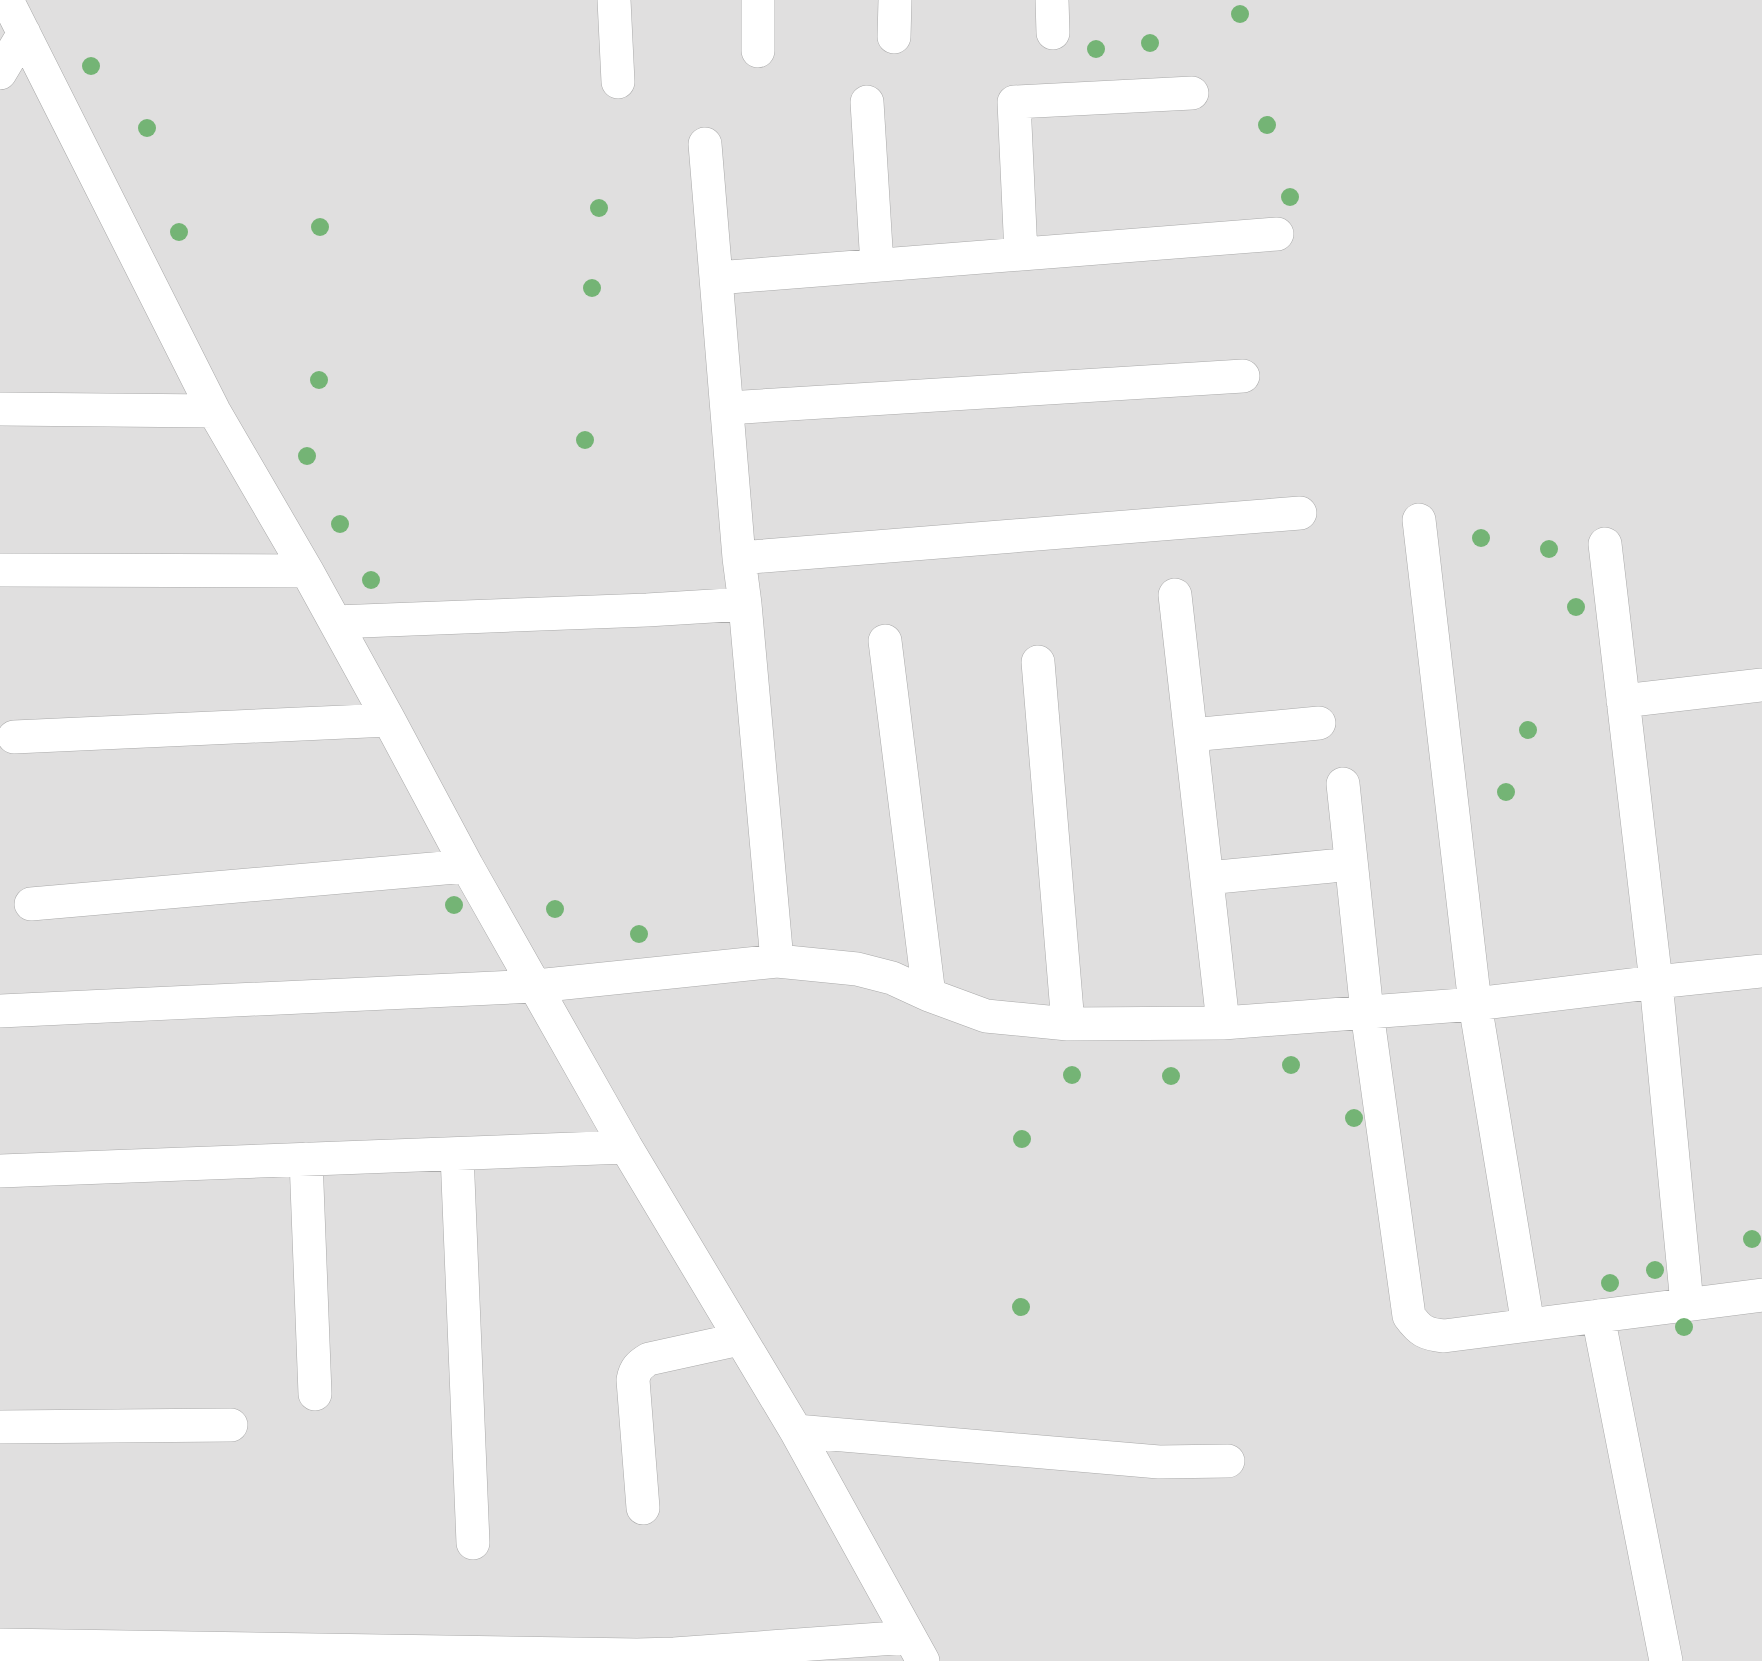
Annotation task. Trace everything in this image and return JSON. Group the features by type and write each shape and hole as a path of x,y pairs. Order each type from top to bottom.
{"street":[{"path":"0,1645 287,1655 637,1655 916,1649 796,1431 626,1147 467,866 307,571 214,411 7,0"},
{"path":"614,0 618,82"},
{"path":"758,0 758,51"},
{"path":"894,37 895,0"},
{"path":"1052,0 1053,33"},
{"path":"0,73 24,33"},
{"path":"1021,254 1014,102 1192,93"},
{"path":"867,102 877,265"},
{"path":"705,144 739,558 746,604 777,961"},
{"path":"716,278 1277,234"},
{"path":"727,408 1244,376"},
{"path":"0,409 214,411"},
{"path":"739,558 1300,513"},
{"path":"1419,520 1475,1004 1528,1325"},
{"path":"1605,544 1656,982 1687,1304"},
{"path":"0,570 307,571"},
{"path":"1175,595 1223,1023"},
{"path":"334,622 746,604"},
{"path":"885,641 929,995"},
{"path":"1038,662 1068,1024"},
{"path":"1623,701 1762,685"},
{"path":"14,737 389,720"},
{"path":"1191,735 1318,723"},
{"path":"1343,784 1367,1012 1409,1316 1416,1327 1428,1334 1444,1336 1762,1295"},
{"path":"31,904 467,866"},
{"path":"1207,878 1332,866"},
{"path":"0,1011 536,986 777,961 856,969 892,978 929,995 986,1016 1068,1024 1223,1023 1475,1004 1762,971"},
{"path":"0,1171 626,1147"},
{"path":"457,1154 473,1543"},
{"path":"306,1159 315,1394"},
{"path":"1598,1316 1666,1661"},
{"path":"643,1508 633,1380 635,1371 639,1365 649,1359 740,1339"},
{"path":"0,1427 231,1425"},
{"path":"796,1431 1159,1462 1228,1461"}],"shaded area":[{"path":"0,0 1762,0 1762,1661 0,1661"}]}
